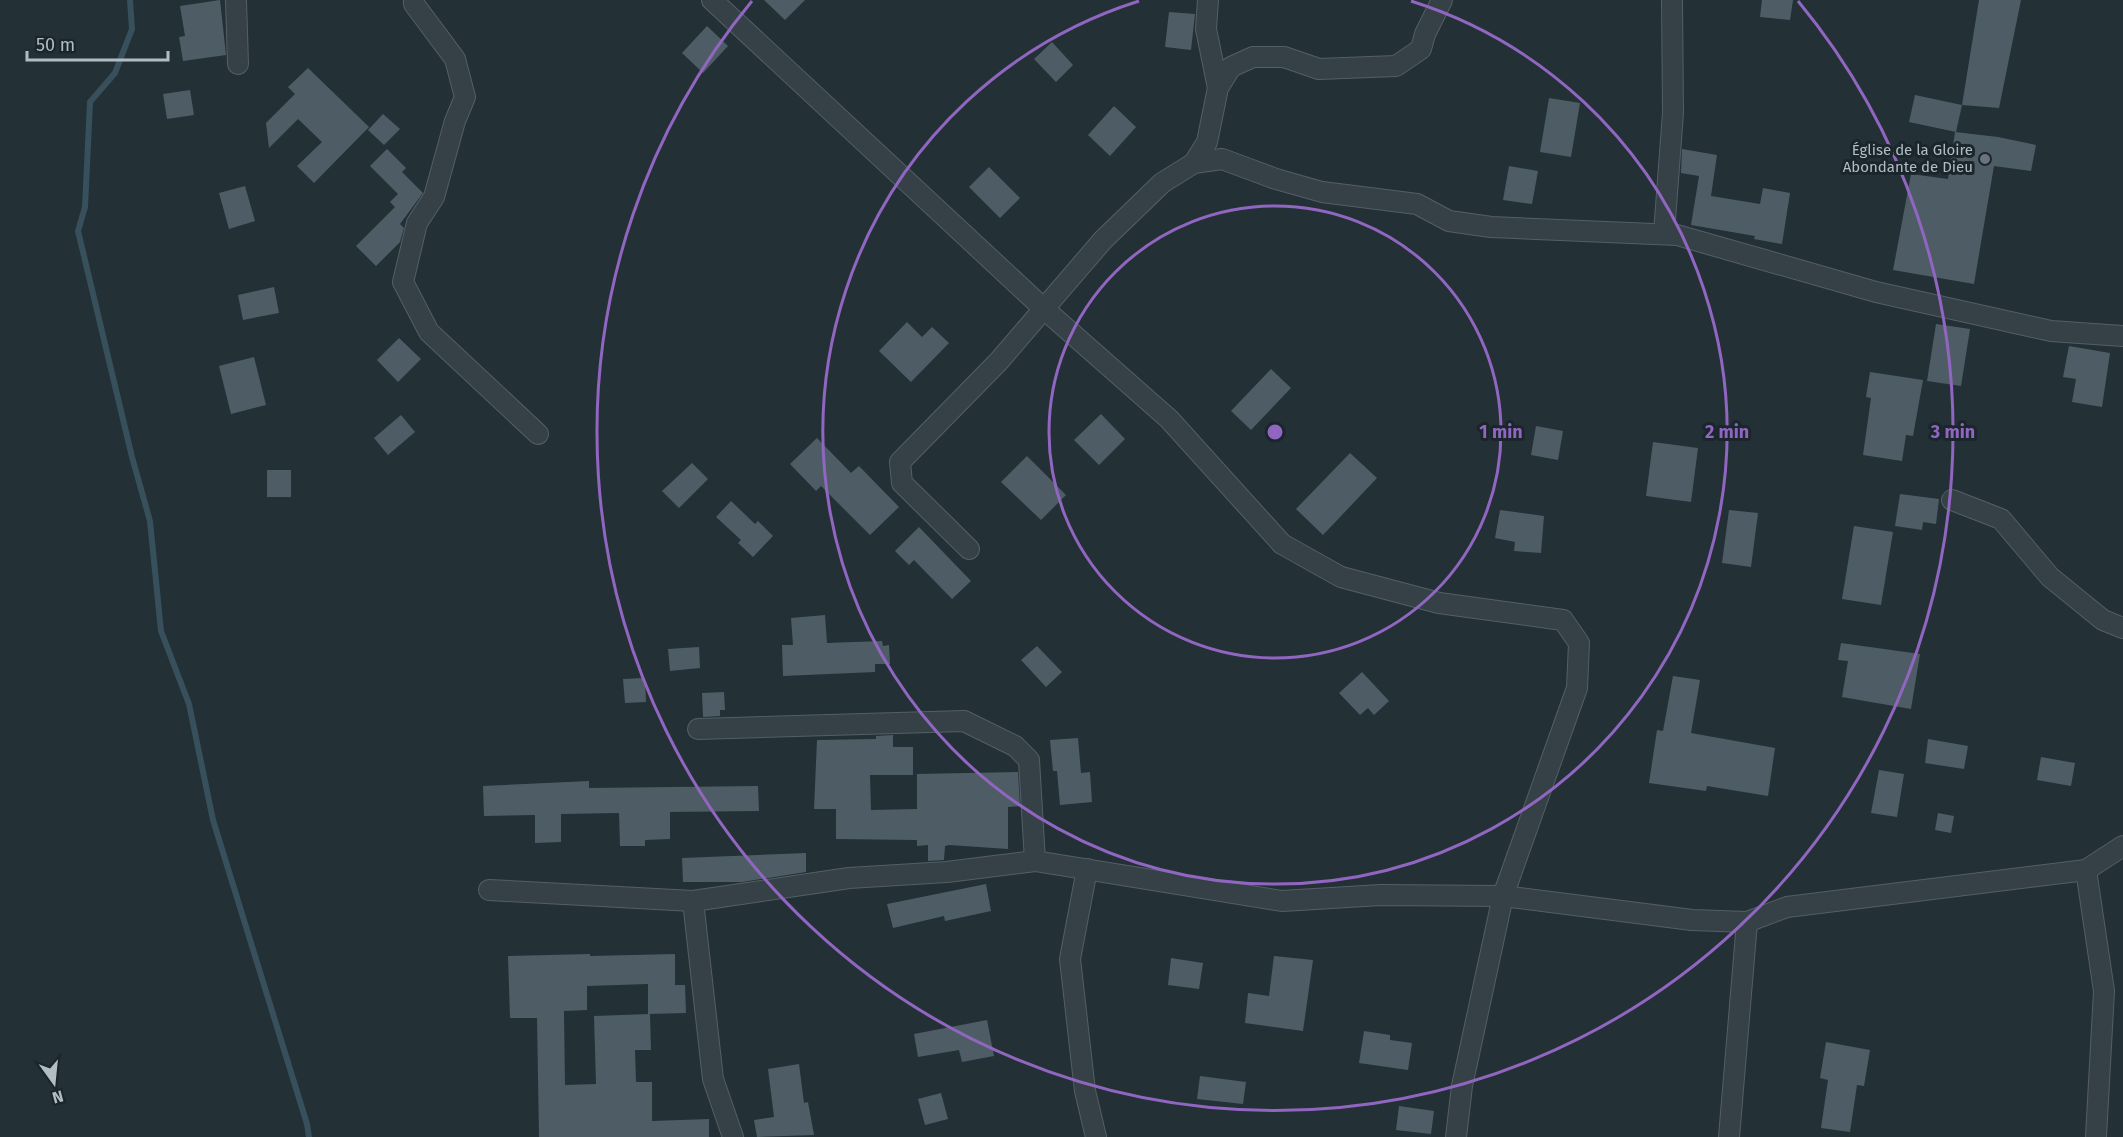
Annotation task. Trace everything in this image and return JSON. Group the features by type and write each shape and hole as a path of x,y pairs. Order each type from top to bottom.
{"street":[{"path":"236,0 238,64"},
{"path":"414,0 414,4 455,59 465,97 455,121 434,197 417,223 403,282 429,332 538,434"},
{"path":"712,0 1043,308 1169,419 1282,544 1341,577 1439,603 1563,620 1579,643 1577,688 1503,896 1462,1086 1456,1137"},
{"path":"1208,0 1206,29 1218,88"},
{"path":"1194,163 1207,142 1218,88 1231,67 1253,57 1284,57 1319,69 1395,66 1421,49 1425,34 1442,0"},
{"path":"1664,233 1673,113 1672,0"},
{"path":"969,549 902,483 900,462 999,361 1043,308 1123,221 1162,183 1194,163 1222,159 1276,179 1322,192 1417,204 1449,221 1491,227 1664,233 1876,292 2039,329 2123,336"},
{"path":"1952,500 2001,519 2050,577 2103,620 2123,628"},
{"path":"698,729 964,720 1015,746 1029,760 1035,861"},
{"path":"489,890 693,901 849,878 947,872 1035,861 1232,895 1282,901 1381,895 1503,896 1692,920 1747,922 1787,907 2086,870 2123,846"},
{"path":"1088,869 1070,959 1085,1091 1096,1137"},
{"path":"2086,870 2104,991 2096,1137"},
{"path":"693,901 713,1079 733,1137"},
{"path":"1729,1137 1747,922"}],"building":[{"path":"220,0 226,55 183,61 179,37 185,36 180,6"},
{"path":"764,0 805,0 785,20"},
{"path":"1762,0 1793,0 1790,20 1760,17"},
{"path":"1979,0 2021,0 1999,108 1962,105"},
{"path":"1169,12 1195,14 1191,50 1165,47"},
{"path":"707,26 728,46 703,73 682,53"},
{"path":"1052,42 1073,65 1056,82 1034,59"},
{"path":"308,68 369,127 314,183 297,166 322,142 298,119 269,148 266,123 295,94 288,87"},
{"path":"190,90 194,115 167,119 163,94"},
{"path":"1915,95 1962,105 1956,132 1909,122"},
{"path":"1549,98 1580,103 1571,157 1540,152"},
{"path":"1114,106 1136,127 1110,156 1088,135"},
{"path":"383,114 400,129 384,145 368,130"},
{"path":"1955,132 1998,137 2036,145 2031,171 1994,166 1974,284 1893,270 1911,174 1948,179"},
{"path":"387,149 406,168 402,172 423,193 400,224 404,228 400,242 376,266 356,246 395,207 390,202 398,194 370,166"},
{"path":"1682,149 1717,155 1711,196 1760,204 1763,188 1790,193 1782,244 1754,239 1755,236 1691,225 1699,176 1681,173"},
{"path":"1509,166 1538,171 1532,204 1503,200"},
{"path":"989,167 1020,198 1000,218 969,187"},
{"path":"245,186 255,221 229,229 219,193"},
{"path":"274,287 279,313 243,320 238,295"},
{"path":"907,322 922,337 932,327 949,343 911,382 879,351"},
{"path":"1936,324 1970,329 1961,386 1927,381"},
{"path":"399,338 421,359 398,382 377,360"},
{"path":"2069,346 2110,353 2102,407 2072,402 2076,379 2063,377"},
{"path":"254,357 266,405 231,414 219,366"},
{"path":"1271,369 1291,388 1251,430 1231,411"},
{"path":"1870,372 1923,380 1913,436 1906,435 1902,461 1863,455 1871,398 1866,397"},
{"path":"1101,414 1125,439 1099,465 1074,440"},
{"path":"401,415 415,432 388,455 374,438"},
{"path":"1536,426 1563,431 1558,460 1531,455"},
{"path":"817,438 851,473 859,466 899,507 870,535 821,486 816,491 790,464"},
{"path":"1653,442 1698,448 1691,502 1646,496"},
{"path":"1350,453 1377,478 1323,535 1296,509"},
{"path":"1027,456 1066,495 1041,520 1001,482"},
{"path":"692,463 708,479 679,508 662,491"},
{"path":"267,470 291,470 291,497 267,497"},
{"path":"1900,494 1939,499 1936,524 1923,522 1922,530 1895,526"},
{"path":"731,501 755,524 758,521 773,536 753,557 738,543 741,540 716,517"},
{"path":"1500,510 1544,516 1541,553 1514,551 1515,542 1495,538"},
{"path":"1729,510 1758,513 1751,567 1722,563"},
{"path":"1854,526 1893,532 1881,605 1842,599"},
{"path":"919,527 971,581 952,599 914,560 909,565 895,551"},
{"path":"825,615 827,643 882,641 883,646 889,645 890,664 875,664 875,672 783,676 782,645 793,645 791,618"},
{"path":"1841,643 1920,654 1911,709 1842,697 1848,661 1838,660"},
{"path":"1037,646 1062,672 1046,687 1021,660"},
{"path":"699,647 700,668 670,671 668,649"},
{"path":"1362,672 1389,701 1374,715 1368,708 1360,715 1339,693"},
{"path":"1673,676 1700,680 1691,733 1775,748 1768,796 1707,786 1706,791 1649,783 1657,730 1663,731"},
{"path":"645,678 646,702 625,703 623,679"},
{"path":"724,692 725,710 720,710 720,716 703,717 702,693"},
{"path":"893,735 893,747 913,747 913,775 870,775 871,810 917,809 917,774 1018,772 1020,806 1008,807 1008,849 949,845 945,846 944,860 928,861 928,845 917,846 917,840 836,839 836,809 814,809 817,740 876,739 876,736"},
{"path":"1078,738 1081,773 1090,772 1092,802 1060,805 1057,771 1053,771 1050,740"},
{"path":"1928,739 1968,746 1964,769 1925,763"},
{"path":"2041,757 2075,763 2071,786 2037,780"},
{"path":"1879,770 1904,774 1897,817 1871,813"},
{"path":"589,781 589,788 758,786 759,811 670,812 670,839 645,840 645,846 620,846 619,813 561,814 561,842 535,843 535,815 484,816 483,786"},
{"path":"1938,813 1954,816 1951,833 1935,830"},
{"path":"806,853 806,872 742,882 683,882 682,858"},
{"path":"986,884 991,911 945,921 944,916 893,928 887,904"},
{"path":"590,954 590,956 675,954 675,985 685,985 686,1013 648,1014 648,984 587,986 587,1010 564,1011 565,1085 596,1084 594,1016 650,1014 651,1050 635,1050 636,1082 652,1082 652,1121 709,1119 709,1137 539,1137 537,1018 510,1018 508,956"},
{"path":"1274,956 1313,960 1303,1031 1245,1023 1248,993 1269,996"},
{"path":"1171,958 1203,963 1199,989 1168,985"},
{"path":"987,1020 994,1056 962,1062 959,1050 918,1057 914,1034"},
{"path":"1364,1031 1390,1035 1390,1040 1412,1043 1408,1070 1359,1063"},
{"path":"1826,1042 1870,1050 1864,1086 1857,1085 1850,1132 1821,1128 1828,1080 1820,1078"},
{"path":"799,1064 804,1103 808,1102 814,1135 757,1137 754,1120 774,1117 768,1069"},
{"path":"1200,1076 1246,1082 1243,1104 1197,1099"},
{"path":"941,1093 948,1119 925,1125 918,1099"},
{"path":"1399,1106 1434,1111 1431,1134 1396,1130"}],"waterway":[{"path":"130,0 132,29 115,73 90,102 85,207 78,231 132,457 150,521 161,631 189,704 213,820 307,1124 309,1137"}],"place":[{"name":"Église de la Gloire Abondante de Dieu","path":"1985,159"}]}
